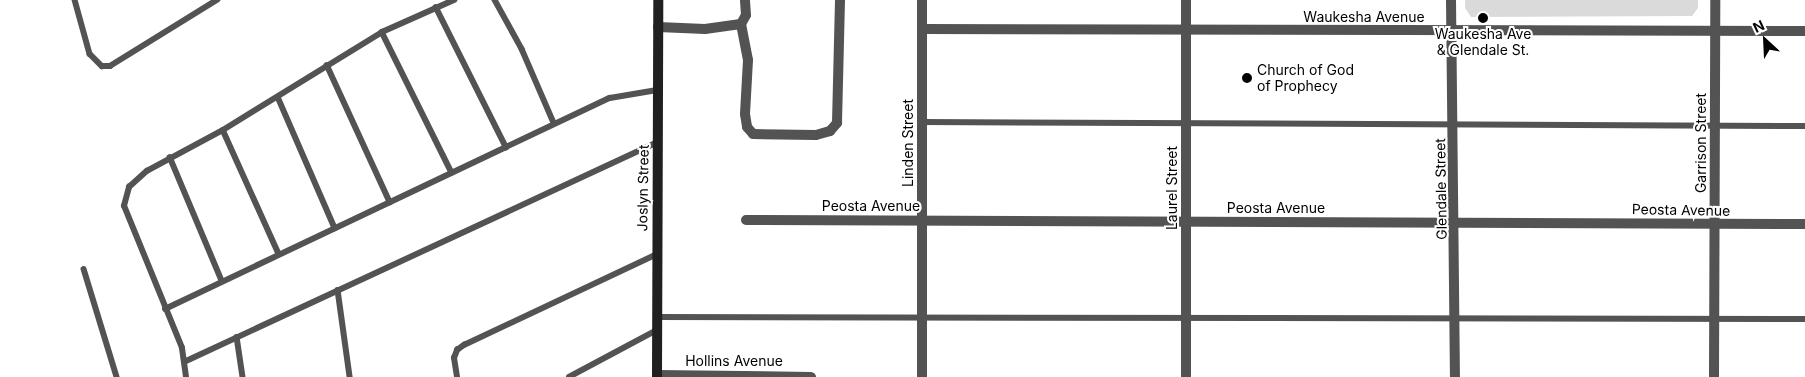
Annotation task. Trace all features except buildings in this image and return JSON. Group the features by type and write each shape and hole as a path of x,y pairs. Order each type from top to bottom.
{"street":[{"name":"Joslyn Street","path":"657,376 658,0"},
{"path":"745,0 746,15 741,24 748,60 747,127 753,134 778,135 816,135 830,131 837,123 840,0"},
{"name":"Linden Street","path":"922,0 922,377"},
{"name":"Laurel Street","path":"1186,0 1186,377"},
{"name":"Glendale Street","path":"1451,0 1455,220 1455,377"},
{"name":"Garrison Street","path":"1714,377 1715,0"},
{"path":"658,27 705,29 741,24"},
{"name":"Waukesha Avenue","path":"922,28 1805,31"},
{"name":"Peosta Avenue","path":"746,220 1185,222 1455,220 1805,224"},
{"name":"Hollins Avenue","path":"657,376 811,377"}],"lane":[{"path":"75,0 90,54 102,66 110,66 217,0"},
{"path":"186,377 184,362 165,308 124,206 128,187 137,178 170,157 223,130 382,32 454,0"},
{"path":"495,0 522,49 554,123"},
{"path":"436,7 506,147"},
{"path":"382,32 452,173"},
{"path":"327,65 390,202"},
{"path":"165,308 610,98 658,90"},
{"path":"278,97 335,228"},
{"path":"922,122 1805,126"},
{"path":"223,130 278,254"},
{"path":"184,362 658,142"},
{"path":"170,157 222,281"},
{"path":"457,377 454,358 457,350 464,345 657,254"},
{"path":"84,269 117,377"},
{"path":"338,290 350,377"},
{"path":"657,317 1805,319"},
{"path":"568,377 657,330"},
{"path":"237,337 243,377"}],"shaded area":[{"path":"1465,0 1698,0 1698,8 1692,16 1471,17 1465,8"}],"place":[{"name":"Waukesha Ave & Glendale St.","path":"1483,18"},
{"name":"Church of God of Prophecy","path":"1247,78"}]}
